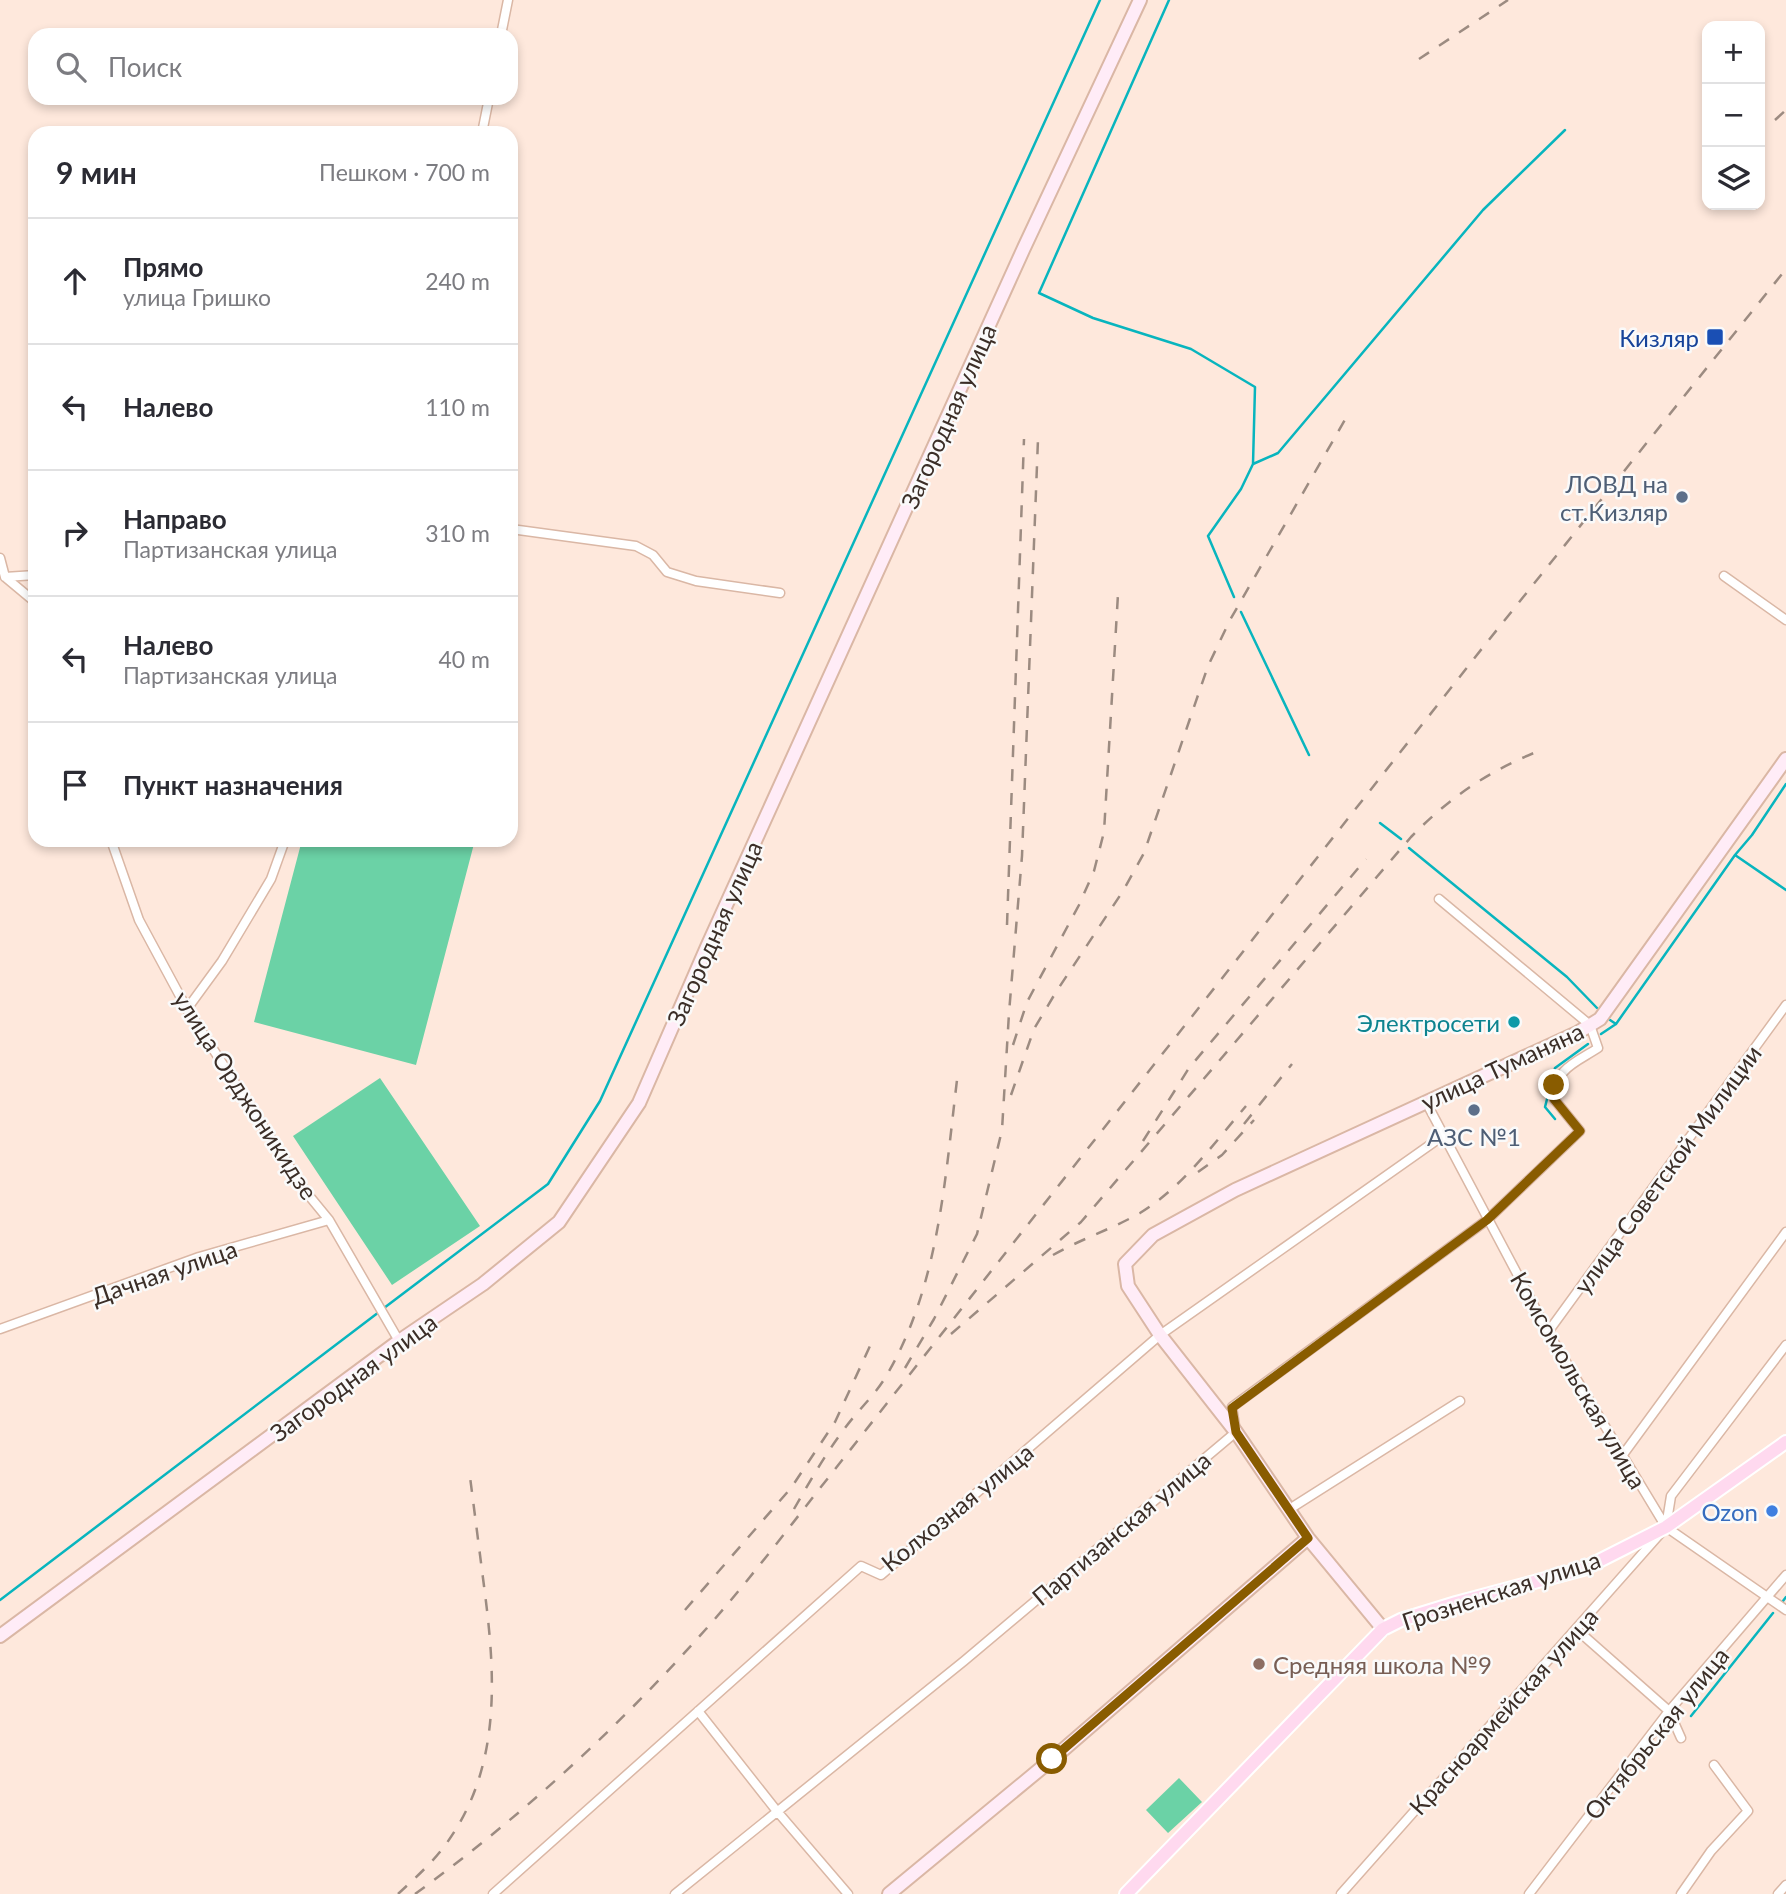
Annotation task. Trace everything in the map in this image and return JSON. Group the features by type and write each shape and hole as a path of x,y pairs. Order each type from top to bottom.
{"main road":[{"name":"Загородная улица","path":"0,1636 400,1341 483,1284 559,1222 639,1103 1023,250 1140,0"},
{"name":"улица Туманяна","path":"1160,1335 1128,1286 1125,1264 1153,1235 1235,1190 1577,1033 1600,1019 1786,759"},
{"path":"1160,1335 1236,1432 1308,1538 1383,1629"},
{"name":"Грозненская улица","path":"1126,1894 1383,1629 1401,1620 1456,1603 1583,1569 1665,1527 1786,1442"},
{"path":"889,1894 1056,1756 1308,1538"}],"street":[{"path":"502,28 508,0"},
{"path":"483,126 488,105"},
{"path":"518,530 636,546 653,555 667,572 696,581 780,593"},
{"path":"0,558 5,577 28,596"},
{"path":"5,577 28,575"},
{"path":"1724,576 1786,620"},
{"name":"улица Орджоникидзе","path":"113,847 139,920 187,1009 306,1192 329,1220 400,1341"},
{"path":"187,1009 222,961 271,879 282,847"},
{"path":"1236,1432 1232,1408 1487,1220 1580,1131 1554,1099 1554,1085 1560,1073 1598,1048 1590,1026 1439,899"},
{"name":"улица Советской Милиции","path":"1548,1332 1786,1005"},
{"name":"Комсомольская улица","path":"1426,1102 1548,1332 1665,1527 1786,1611"},
{"name":"Колхозная улица","path":"493,1894 861,1566 881,1575 1160,1335 1444,1135"},
{"name":"Дачная улица","path":"0,1329 199,1256 329,1220"},
{"path":"1622,1456 1786,1232"},
{"path":"1665,1527 1671,1496 1786,1345"},
{"path":"1289,1510 1460,1401"},
{"name":"Партизанская улица","path":"675,1894 964,1661 1236,1432"},
{"name":"Красноармейская улица","path":"1340,1894 1665,1527"},
{"name":"Октябрьская улица","path":"1529,1894 1669,1711 1786,1575"},
{"path":"1576,1629 1669,1711 1681,1738"},
{"path":"698,1711 776,1811 848,1894"},
{"path":"1681,1894 1711,1851 1748,1811 1714,1765"},
{"path":"1778,1894 1786,1885"}],"green space":[{"path":"300,847 473,847 416,1065 254,1022"},
{"path":"380,1078 480,1226 392,1285 293,1136"},
{"path":"1179,1778 1202,1802 1168,1833 1146,1810"}],"waterway":[{"path":"384,1308 548,1184 600,1101 1100,0"},
{"path":"1169,0 1039,293 1093,318 1191,349 1255,387 1253,464 1241,489 1208,536 1234,597"},
{"path":"1253,464 1278,453 1483,210 1565,130"},
{"path":"1241,612 1309,755"},
{"path":"1735,855 1752,835 1786,784"},
{"path":"1380,823 1401,839"},
{"path":"1409,848 1567,977 1597,1008"},
{"path":"1610,1020 1616,1024 1735,855 1786,890"},
{"path":"1601,1034 1616,1024"},
{"path":"1555,1119 1545,1107 1555,1068 1588,1044"},
{"path":"0,1600 379,1312"},
{"path":"1783,1601 1786,1597"},
{"path":"1691,1716 1773,1613"}],"railway":[{"path":"1419,59 1508,0"},
{"path":"1775,120 1786,110"},
{"path":"415,1894 493,1834 604,1736 735,1596 1484,646 1786,269"},
{"path":"1011,1095 1034,1029 1123,891 1144,853 1208,666 1230,620 1346,418"},
{"path":"1007,925 1024,439"},
{"path":"905,1368 934,1319 977,1234 1002,1130 1022,856 1038,439"},
{"path":"1013,1045 1027,1002 1079,905 1094,871 1104,832 1118,594"},
{"path":"951,1334 1081,1222 1411,837 1471,786 1541,750"},
{"path":"1143,1141 1189,1068 1366,859"},
{"path":"1244,1124 1292,1064"},
{"path":"794,1509 838,1438 884,1380 919,1304 937,1230 957,1080"},
{"path":"1053,1255 1129,1219 1156,1202 1197,1164 1246,1106"},
{"path":"1198,1172 1222,1155 1254,1120"},
{"path":"685,1610 791,1488 835,1422 870,1346"},
{"path":"398,1894 438,1854 462,1818 476,1787 485,1755 492,1689 491,1655 469,1469"}],"place":[{"name":"Кизляр","path":"1715,337"},
{"name":"ЛОВД на ст.Кизляр","path":"1682,497"},
{"name":"Электросети","path":"1514,1022"},
{"name":"АЗС №1","path":"1474,1110"},
{"name":"Ozon","path":"1772,1511"},
{"name":"Средняя школа №9","path":"1259,1664"}],"route":[{"path":"1052,1759 1308,1538 1236,1432 1232,1408 1487,1220 1580,1131 1554,1099 1554,1085"}]}
